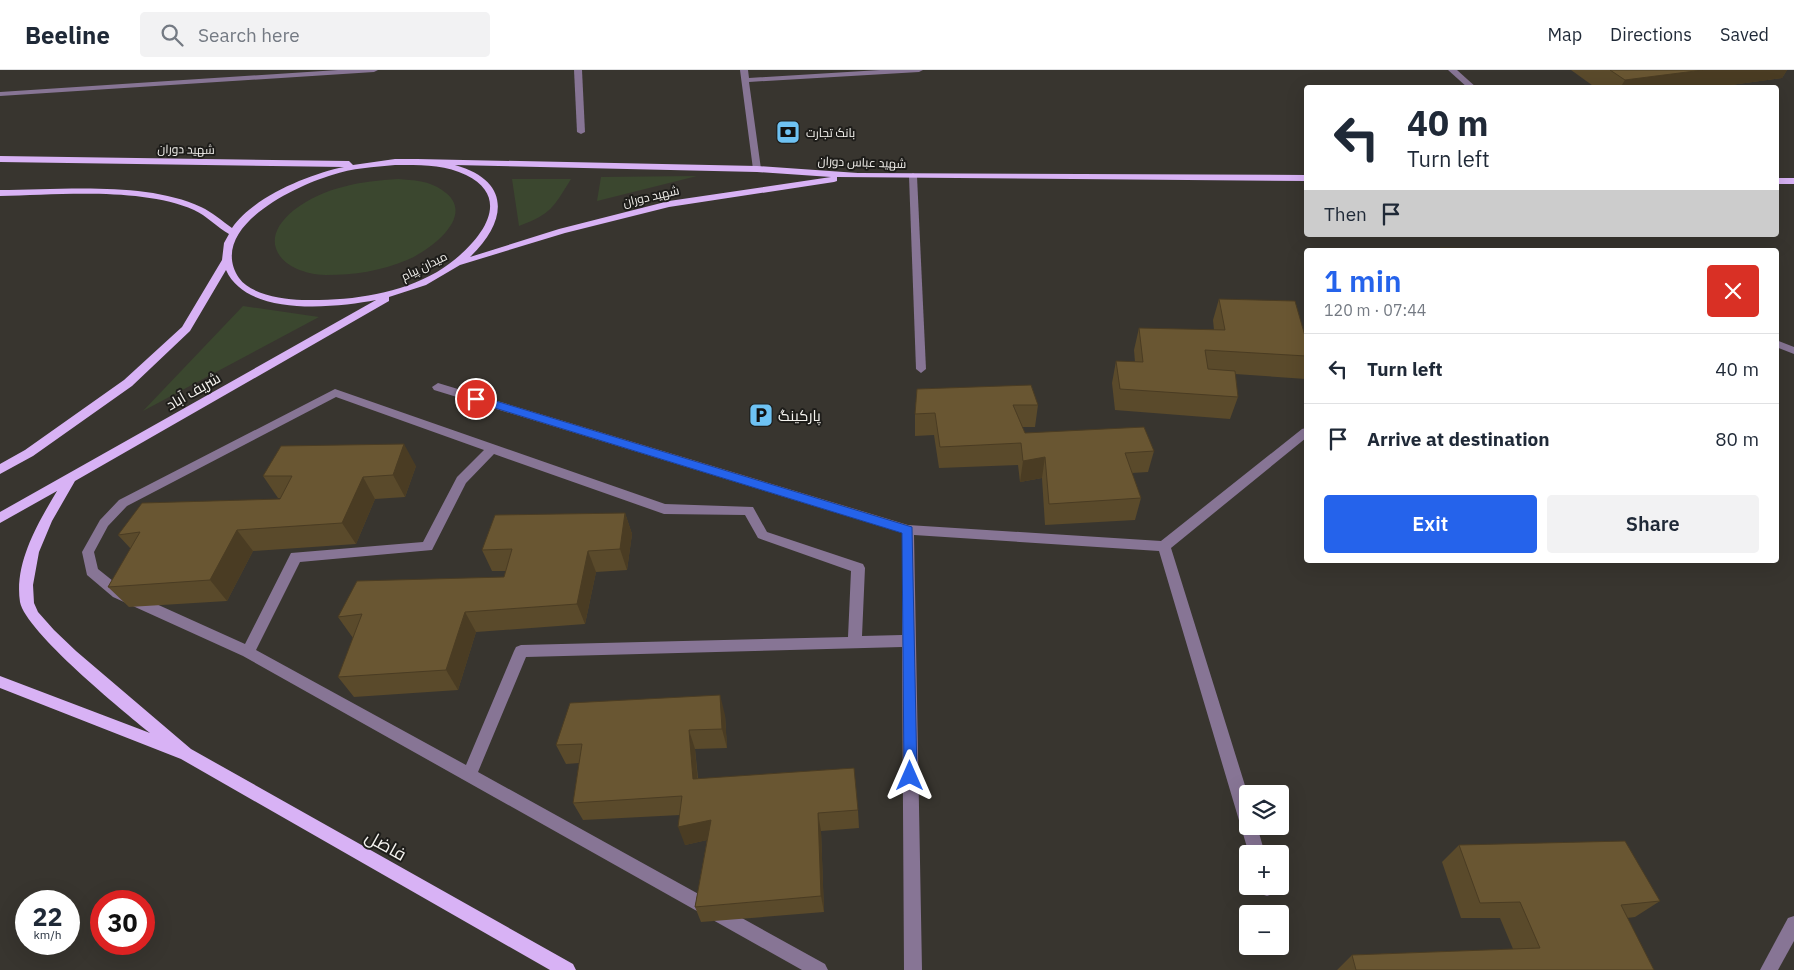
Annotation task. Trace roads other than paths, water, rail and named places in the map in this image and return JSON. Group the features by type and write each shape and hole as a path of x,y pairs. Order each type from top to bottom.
{"main road":[{"name":"شهید دوران","path":"0,159 372,164"},
{"name":"شهید عباس دوران","path":"417,162 757,168 858,176 1304,178"},
{"name":"میدان پیام","path":"417,162 451,167 478,179 493,196 495,218 482,242 455,265 400,291 374,298 330,304 290,303 257,294 236,280 226,260 228,247 233,234 255,210 288,189 329,173 372,164 417,162"},
{"name":"شهید دوران","path":"455,265 562,231 669,204 858,176"},
{"path":"1779,181 1794,182"},
{"path":"0,193 95,193 152,197 177,201 198,209 233,234"},
{"path":"0,470 29,453 128,383 186,329 226,260"},
{"name":"شریف آباد","path":"0,518 400,291"},
{"path":"72,476 41,527 28,567 26,605 50,637 186,754"},
{"path":"0,682 186,754"},
{"name":"فاضل","path":"186,754 567,970"}],"street":[{"path":"0,94 374,70"},
{"path":"578,70 581,132"},
{"path":"744,70 757,168"},
{"path":"746,80 919,70"},
{"path":"1452,70 1470,85"},
{"path":"913,176 921,368"},
{"path":"1779,344 1794,352"},
{"path":"438,388 908,530 1164,546 1304,434"},
{"path":"819,970 248,652 118,593 92,570 88,552 104,522 123,503 335,393 664,509 749,510 762,535 858,568 855,642"},
{"path":"248,652 296,557 427,547 461,480 492,449"},
{"path":"908,530 912,970"},
{"path":"1164,546 1239,792"},
{"path":"470,774 521,651 909,641"},
{"path":"1769,970 1794,924"}],"place":[{"name":"بانک تجارت","path":"788,132"},
{"name":"پارکینگ","path":"761,415"}]}
